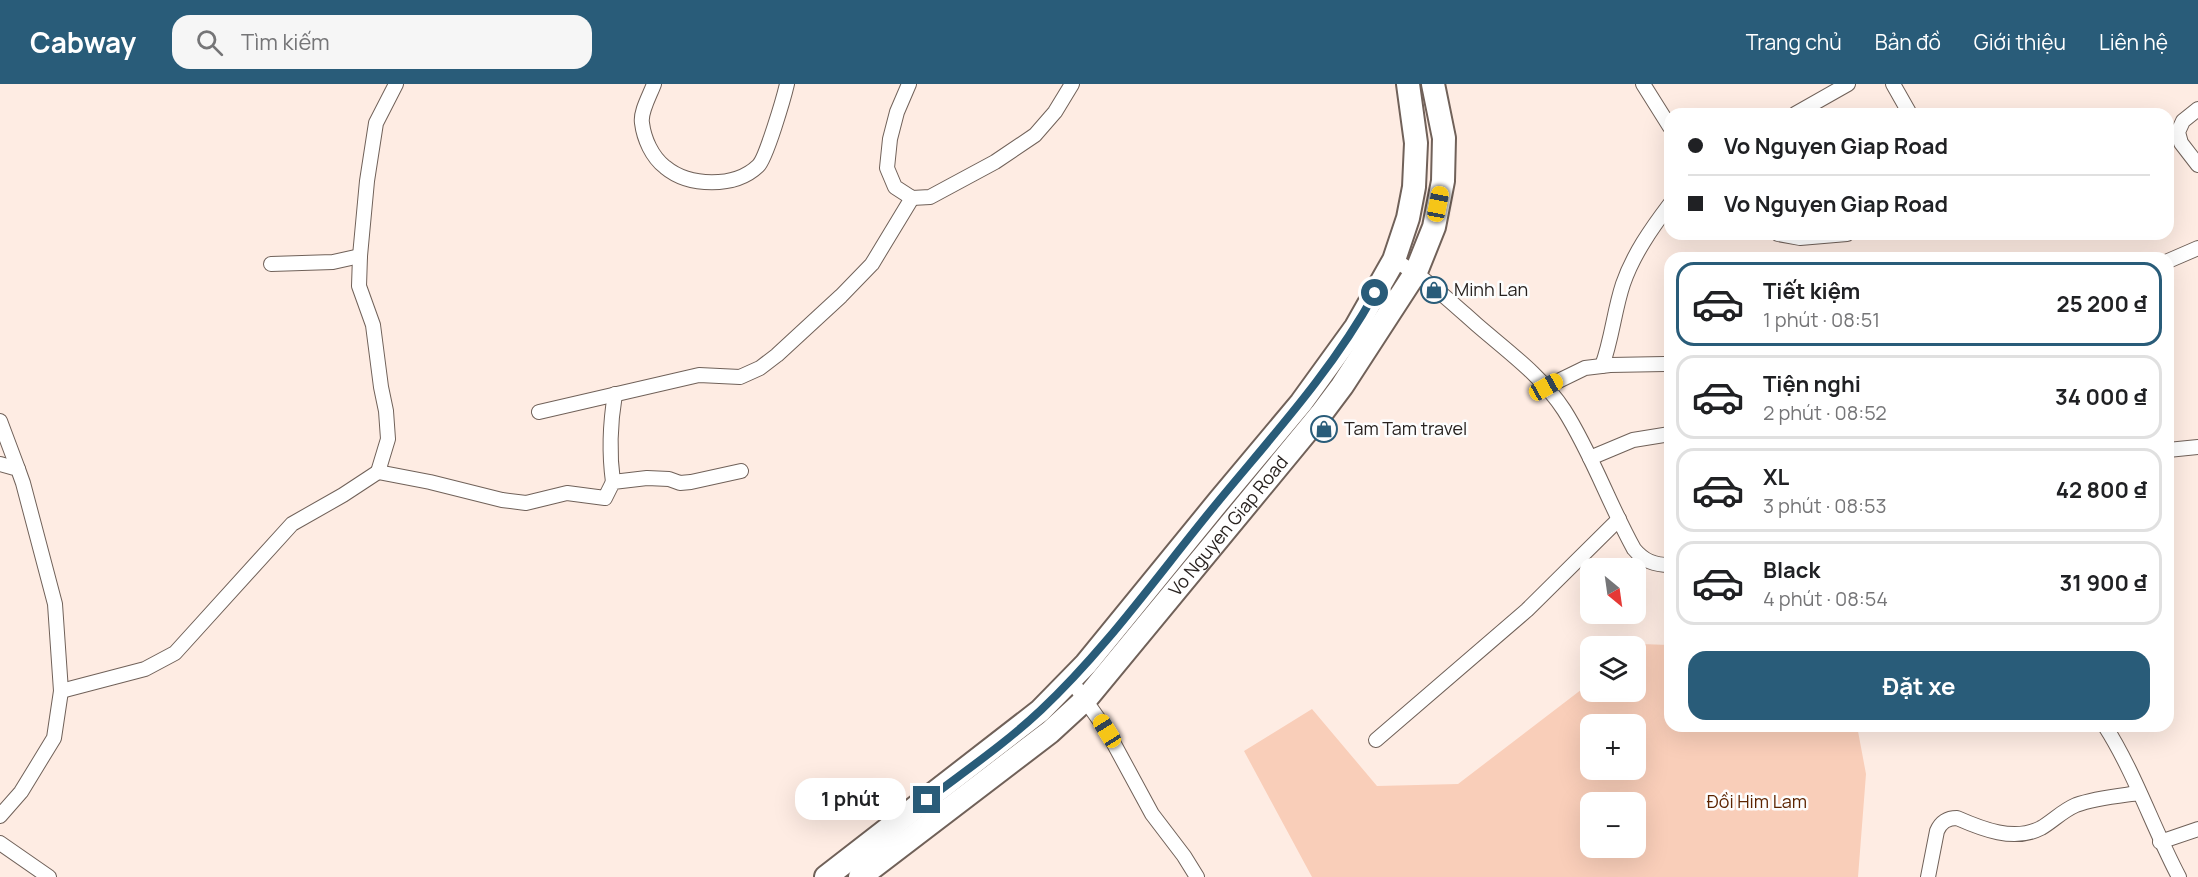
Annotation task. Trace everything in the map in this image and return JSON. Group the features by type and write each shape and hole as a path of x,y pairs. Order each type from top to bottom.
{"highway":[{"name":"Vo Nguyen Giap Road","path":"826,877 1040,711 1071,680 1301,404 1356,327 1394,260 1408,218 1414,187 1416,143 1408,84"},
{"name":"Vo Nguyen Giap Road","path":"860,877 1044,738 1086,699 1342,386 1416,273 1434,227 1443,181 1444,138 1433,84"}],"street":[{"path":"61,691 145,669 175,653 292,524 378,472 388,439 386,411 373,325 360,286 360,256 367,181 376,123 396,84"},
{"path":"654,84 641,121 647,144 664,166 683,177 706,182 739,179 760,165 787,84"},
{"path":"909,84 897,112 890,139 887,168 895,187 912,198 930,196 995,162 1035,135 1055,112 1072,84"},
{"path":"1643,84 1664,117"},
{"path":"1806,108 1848,84"},
{"path":"1893,84 1907,108"},
{"path":"2198,109 2183,121 2178,132 2181,143 2198,165"},
{"path":"539,412 699,375 740,376 760,368 826,310 872,264 912,198"},
{"path":"1602,366 1609,347 1623,284 1646,236 1664,212"},
{"path":"2174,258 2198,248"},
{"path":"271,264 333,262 360,256"},
{"path":"1394,260 1416,273 1515,356 1546,387 1566,412 1619,519 1641,557 1664,565"},
{"path":"1546,387 1579,370 1602,366 1664,364"},
{"path":"378,472 502,500 526,502 567,493 605,498 613,482 610,460 611,418 615,394"},
{"path":"0,421 23,483 55,604 61,691 54,738 21,792 0,816"},
{"path":"1590,458 1633,440 1664,435"},
{"path":"2174,449 2198,447"},
{"path":"0,464 18,469"},
{"path":"613,482 647,478 691,482 741,471"},
{"path":"1376,740 1527,610 1619,519"},
{"path":"1071,680 1107,731 1152,814 1197,877"},
{"path":"2109,732 2116,743 2160,842 2179,877"},
{"path":"1928,877 1939,825 1951,818 1957,818 1992,831 2019,834 2040,828 2060,814 2083,803 2139,793"},
{"path":"2160,842 2198,829"},
{"path":"0,843 49,877"}],"green space":[{"name":"Đồi Him Lam","path":"1646,644 1664,645 1664,732 1858,732 1866,774 1858,877 1312,877 1244,751 1312,709 1377,786 1458,784 1580,691 1580,702 1646,702"}],"place":[{"name":"Minh Lan","path":"1434,290"},
{"name":"Tam Tam travel","path":"1324,429"}],"route":[{"path":"927,800 1040,711 1086,664 1301,404 1356,327 1375,293"}]}
